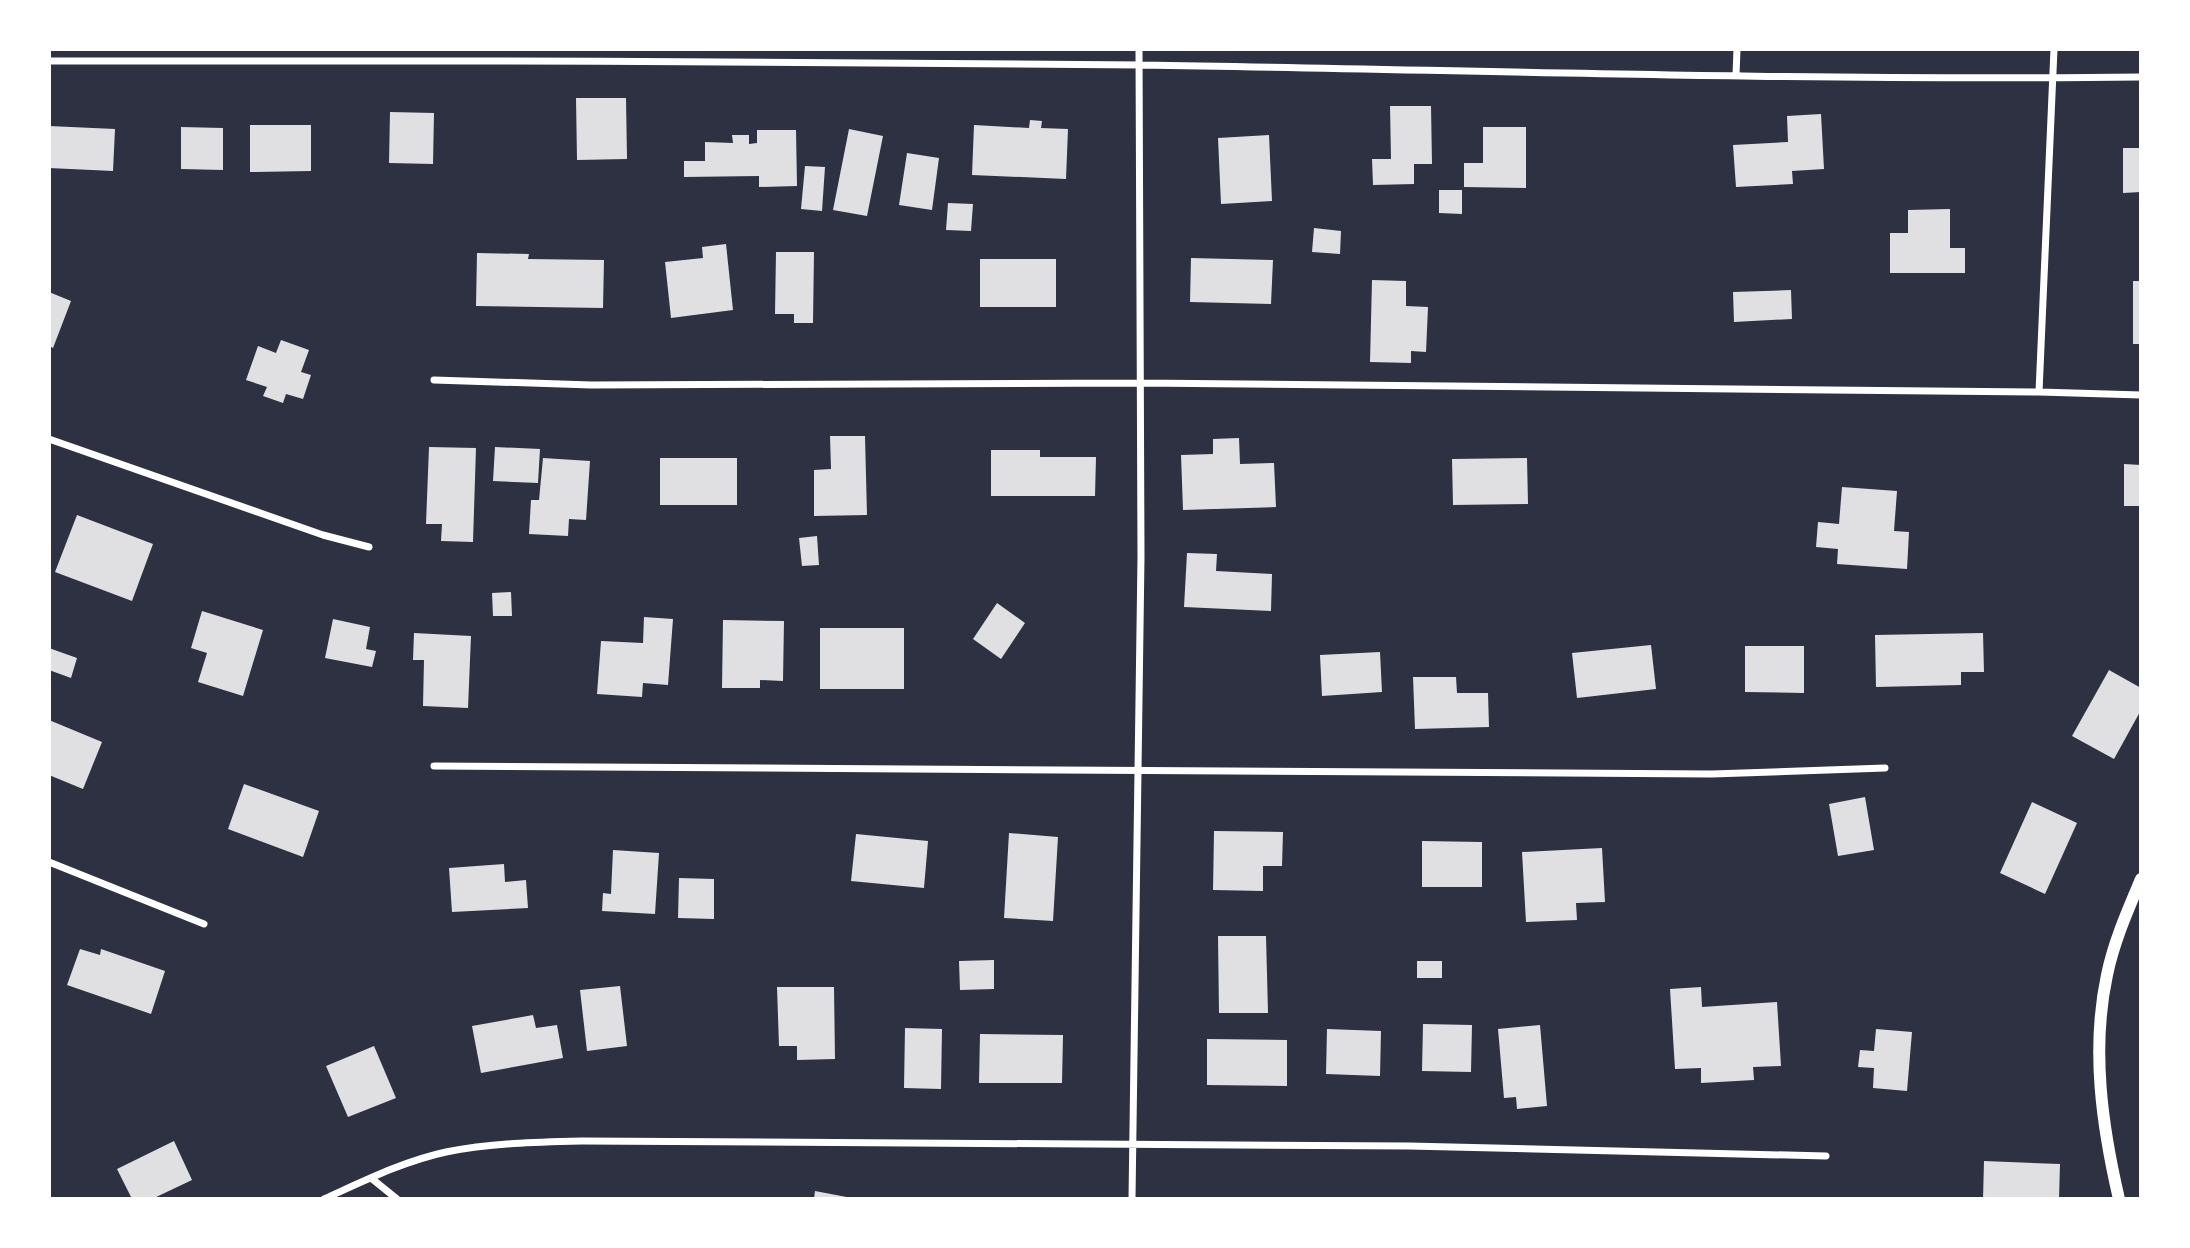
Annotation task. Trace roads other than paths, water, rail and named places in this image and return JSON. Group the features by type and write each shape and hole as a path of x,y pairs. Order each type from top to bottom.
{"street":[{"path":"1132,1199 1141,557 1139,49"},
{"path":"1737,49 1737,75"},
{"path":"2039,392 2054,49"},
{"path":"49,61 391,60 1139,65 1737,75 2141,77"},
{"path":"434,380 591,385 1140,383 2141,395"},
{"path":"49,439 323,536 369,547"},
{"path":"434,766 1712,774 1885,768"},
{"path":"49,862 204,924"},
{"path":"2119,1199 2105,1127 2099,1074 2100,1025 2107,975 2121,928 2141,878"},
{"path":"324,1199 371,1178 446,1153 528,1142 1422,1146 1826,1156"},
{"path":"371,1178 397,1199"}]}
